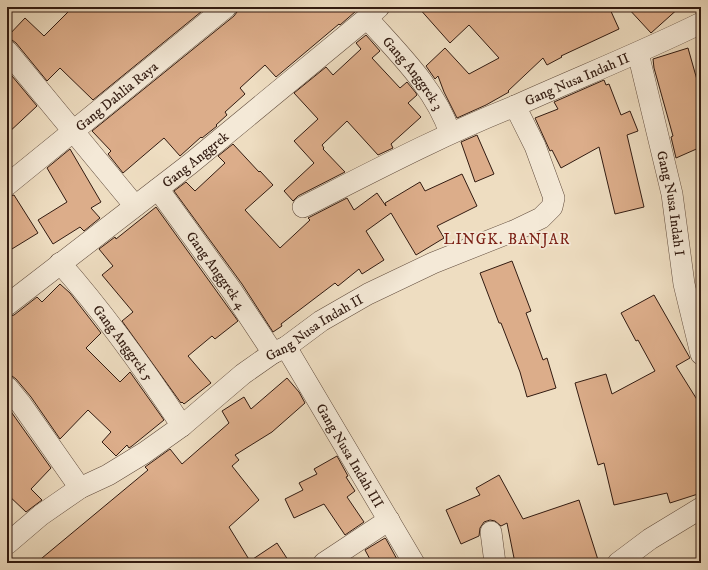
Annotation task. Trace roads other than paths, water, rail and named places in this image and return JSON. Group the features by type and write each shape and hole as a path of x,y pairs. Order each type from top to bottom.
{"street":[{"name":"Gang Dahlia Raya","path":"7,185 226,7"},
{"name":"Gang Anggrek 3","path":"373,13 401,56 425,86 450,133"},
{"name":"Gang Anggrek","path":"7,305 158,189 373,13"},
{"name":"Gang Nusa Indah II","path":"303,207 450,133 516,106 587,73 638,53 701,23"},
{"path":"7,51 135,206"},
{"name":"Gang Nusa Indah I","path":"638,53 672,194 684,284 701,354"},
{"name":"Gang Nusa Indah II","path":"7,544 41,515 80,488 144,453 182,426 243,374 321,321 368,294 433,263 542,218 552,207 554,198 535,146 516,106"},
{"name":"Gang Anggrek 4","path":"158,189 232,291 279,350"},
{"name":"Gang Anggrek 5","path":"60,263 81,287 113,329 167,402 182,426"},
{"name":"Gang Nusa Indah III","path":"279,350 389,520 414,563"},
{"path":"7,387 21,404 80,488"},
{"path":"618,563 650,539 701,508"},
{"path":"324,563 389,520"},
{"path":"491,532 495,563"}],"district":[{"name":"LINGK. BANJAR","path":"507,239"}]}
